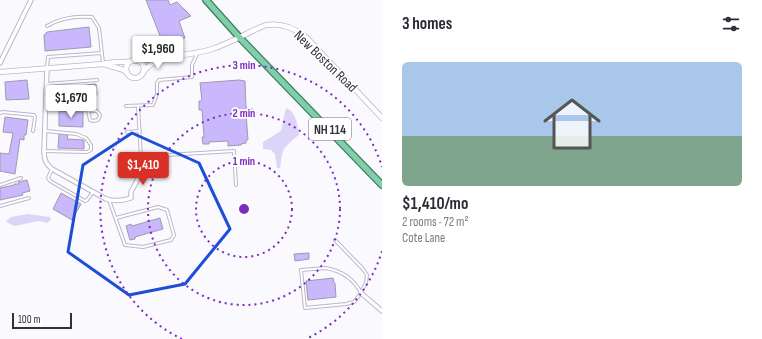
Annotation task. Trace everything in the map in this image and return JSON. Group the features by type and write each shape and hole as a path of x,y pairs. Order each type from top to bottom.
{"main road":[{"name":"NH 114","path":"206,0 240,38 382,185"}],"street":[{"path":"0,63 31,0"},
{"name":"New Boston Road","path":"0,72 103,64 109,62 123,63 146,61 214,48 240,38 266,25 279,24 293,28 301,33 382,118"},
{"path":"103,64 121,69 132,77 138,77 149,66 167,57"},
{"path":"127,72 127,66 134,61 143,65 142,74"},
{"path":"47,68 44,131 44,151 47,165 109,200 120,201 131,198 131,192 142,171"},
{"path":"361,293 382,311"}],"lane":[{"path":"47,26 53,22 76,16 92,17 99,28 103,64"},
{"path":"126,106 154,105 157,94 157,83 159,80 192,77 192,65 198,52"},
{"path":"47,68 48,57 101,53"},
{"path":"46,84 97,80"},
{"path":"138,106 142,157"},
{"path":"45,108 88,110 99,112 100,118 98,120 90,120 88,110"},
{"path":"0,113 34,115 33,131"},
{"path":"44,131 76,134 86,138 91,145 91,150 87,152 44,151"},
{"path":"127,132 140,131"},
{"path":"133,157 234,151 236,185"},
{"path":"52,169 48,178 50,181 85,201 93,192"},
{"path":"0,185 21,178"},
{"path":"0,206 29,198"},
{"path":"109,200 126,245 142,247 171,240 174,236 167,210 158,207 116,218"},
{"path":"334,240 363,269 367,275 366,282 361,293 354,302 305,308 301,270 326,268 339,271 358,287 361,293"}],"highlighted area":[{"path":"132,133 199,163 230,229 185,284 129,295 68,252 83,165"}],"shaded area":[{"path":"287,108 293,113 299,135 284,149 280,168 277,168 275,154 271,150 263,149 263,142 281,131"},
{"path":"28,214 50,217 51,219 48,223 38,221 15,226 6,221 11,217"}],"building":[{"path":"146,0 168,0 170,5 177,2 191,16 179,21 185,38 164,46"},
{"path":"89,27 91,47 45,51 44,35 47,32"},
{"path":"27,80 29,99 6,100 5,82"},
{"path":"239,80 245,81 246,108 253,109 253,113 246,113 248,140 246,140 246,143 241,145 228,146 228,141 209,142 209,144 203,144 202,137 204,137 202,110 199,110 199,101 202,101 200,83"},
{"path":"96,84 97,95 79,96 78,86"},
{"path":"59,111 83,112 83,127 59,126"},
{"path":"5,117 28,120 24,140 20,139 15,174 0,171 0,153 9,154 13,133 3,132"},
{"path":"59,134 68,135 67,139 84,140 84,149 58,148"},
{"path":"27,180 30,191 22,193 23,195 0,200 0,188 19,184 18,182"},
{"path":"61,193 81,204 72,220 53,209"},
{"path":"160,218 163,229 135,237 135,239 130,240 126,226 131,224 132,226"},
{"path":"309,253 309,259 295,261 294,254"},
{"path":"333,278 336,297 308,300 306,281"}]}
